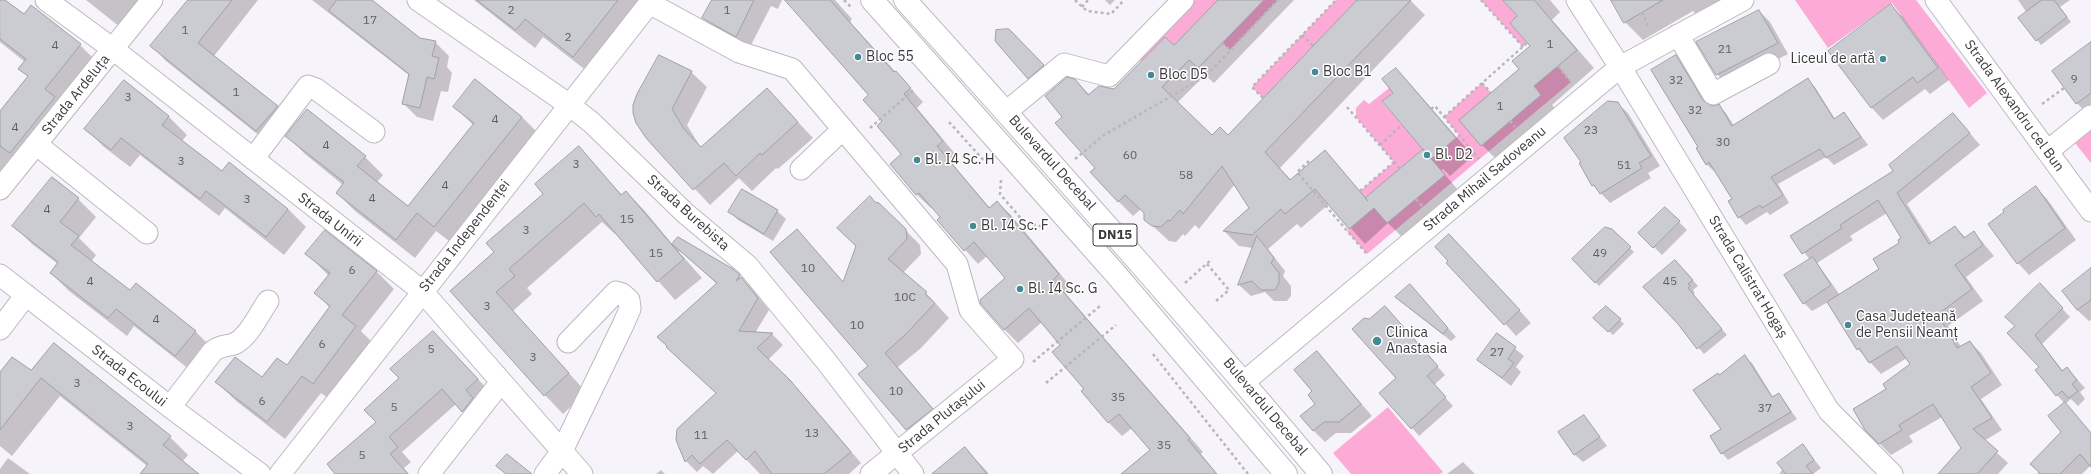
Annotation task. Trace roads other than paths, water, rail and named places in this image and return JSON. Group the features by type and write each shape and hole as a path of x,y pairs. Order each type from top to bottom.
{"main road":[{"name":"Bulevardul Decebal","path":"905,0 1006,112 1244,382 1321,474"},
{"name":"Bulevardul Decebal","path":"863,6 1108,266 1286,474"}],"street":[{"name":"Strada Unirii","path":"46,0 112,49 422,291 582,474"},
{"name":"Strada Ardeluța","path":"0,190 152,0"},
{"name":"Strada Burebista","path":"418,0 568,104 591,122 685,213 747,265 897,453 912,474"},
{"path":"1006,112 1064,64 1109,76 1183,0"},
{"name":"Strada Calistrat Hogaș","path":"1577,0 1620,67 1829,412 1892,474"},
{"name":"Strada Mihail Sadoveanu","path":"1244,382 1620,67 1743,0"},
{"name":"Strada Alexandru cel Bun","path":"1936,0 2091,211"},
{"name":"Strada Independenței","path":"280,474 568,104 650,2"},
{"path":"650,2 739,52 792,69 849,136 801,168"},
{"path":"1678,35 1712,94 1769,64"},
{"path":"253,159 308,86 316,89 374,132"},
{"path":"2048,151 2091,116"},
{"name":"Strada Plutașului","path":"849,136 956,264 970,310 1022,362 897,453 871,474"},
{"path":"36,144 147,233"},
{"name":"Strada Ecoului","path":"0,275 170,408 260,474"},
{"path":"545,474 562,451 623,325 630,309 629,300 622,294 616,292 568,342"},
{"path":"0,329 26,295"},
{"path":"170,408 213,351 221,346 234,344 245,334 268,301"},
{"path":"429,474 501,382"}],"place":[{"name":"Bloc 55","path":"858,57"},
{"name":"Liceul de artă","path":"1883,59"},
{"name":"Bloc B1","path":"1315,72"},
{"name":"Bloc D5","path":"1151,75"},
{"name":"Bl. D2","path":"1427,155"},
{"name":"Bl. I4 Sc. H","path":"917,160"},
{"name":"Bl. I4 Sc. F","path":"973,226"},
{"name":"Bl. I4 Sc. G","path":"1020,289"},
{"name":"Casa Județeană de Pensii Neamț","path":"1848,325"},
{"name":"Clinica Anastasia","path":"1377,341"}]}
